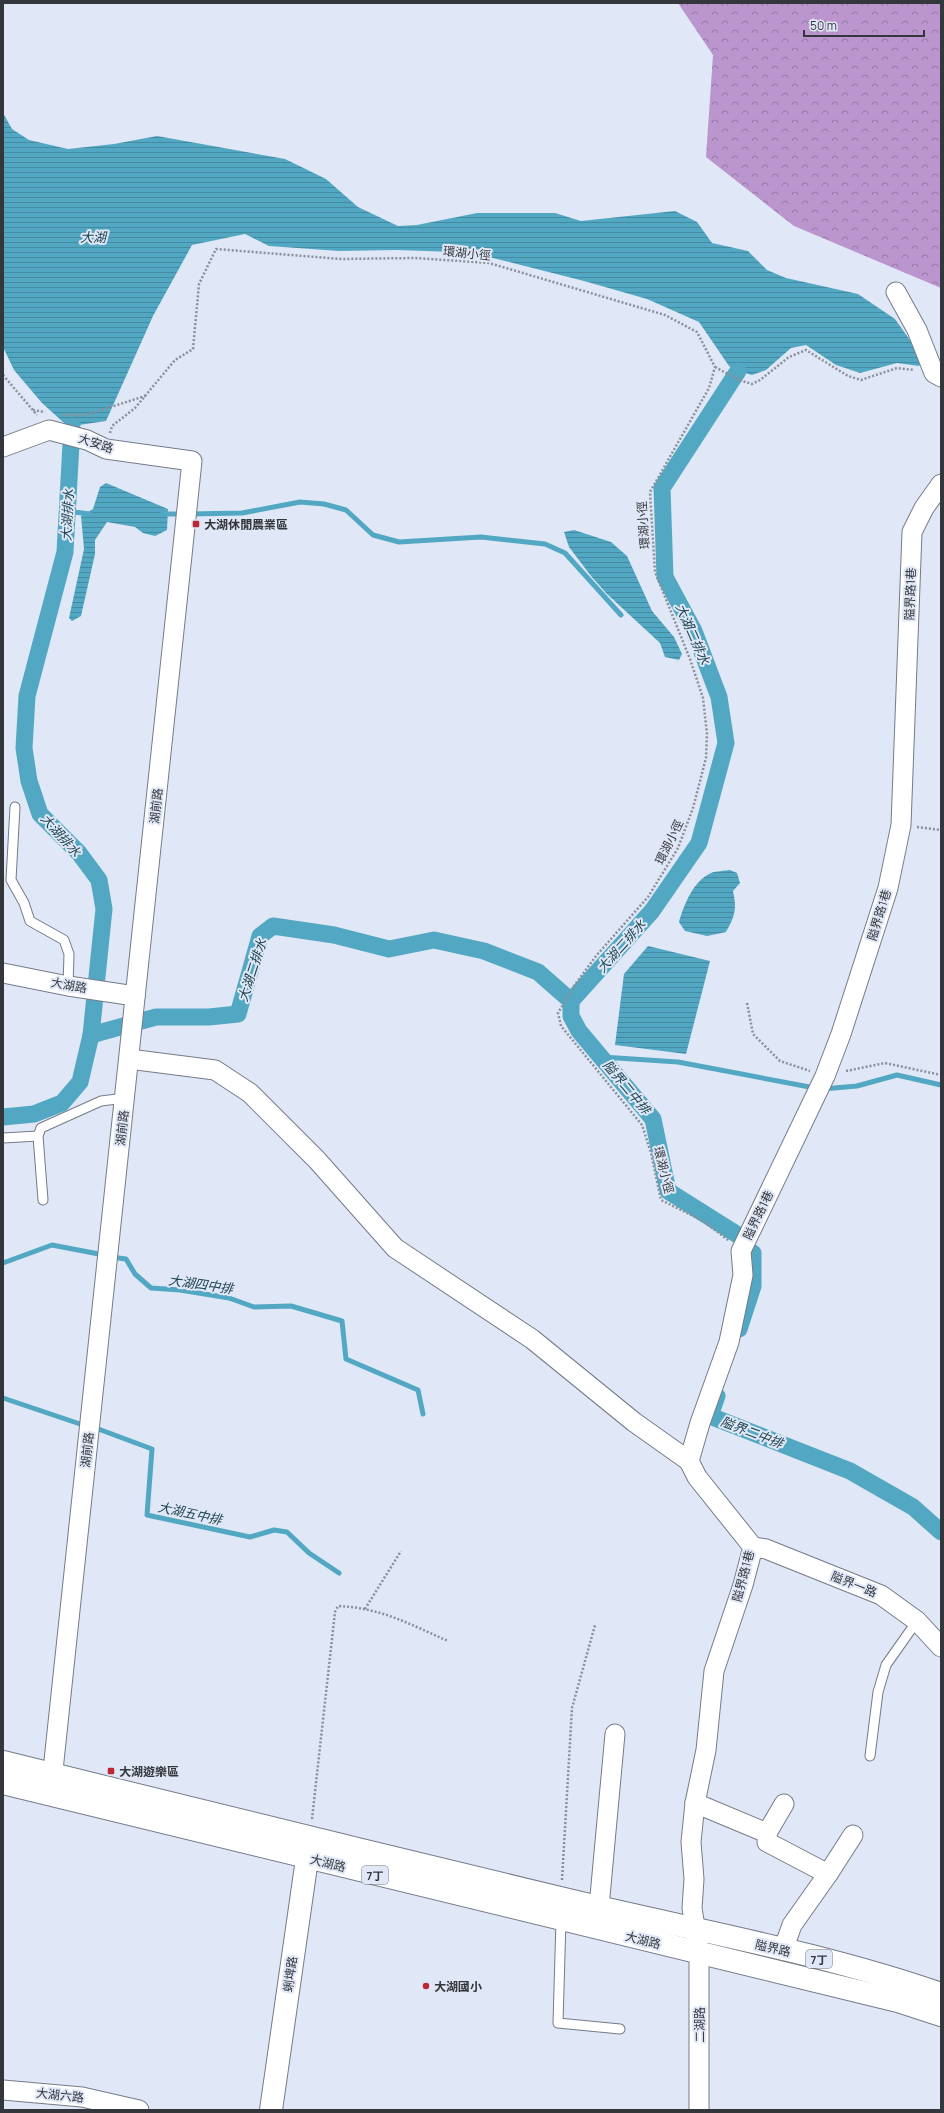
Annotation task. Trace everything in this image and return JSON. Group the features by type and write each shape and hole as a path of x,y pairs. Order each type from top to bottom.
{"main road":[{"name":"大湖路","path":"3,1762 51,1784 307,1858 561,1909 697,1941"},
{"name":"大湖路","path":"3,1783 51,1784 310,1837 561,1909 599,1907 697,1941"},
{"name":"蜊埤路","path":"271,2110 310,1837"},
{"name":"隘界路","path":"697,1941 783,1950 899,1979 941,1994"},
{"name":"隘界路","path":"697,1941 941,2015"}],"street":[{"path":"896,292 917,330 937,375"},
{"path":"3,446 53,419"},
{"name":"大安路","path":"53,419 87,440 106,449 192,461"},
{"name":"湖前路","path":"51,1784 192,461"},
{"name":"隘界路1巷","path":"697,1941 692,1908 694,1879 691,1842 695,1803 706,1750 714,1671 743,1585 753,1547 697,1477 689,1461 700,1423 729,1342 744,1276 741,1251 810,1109 841,1034 888,888 900,825 912,532 924,508 941,484"},
{"name":"大湖路","path":"3,973 68,986 135,996"},
{"path":"129,1060 215,1070 250,1093 317,1160 395,1248 532,1339 634,1422 689,1461"},
{"name":"隘界一路","path":"753,1547 766,1549 881,1595 917,1620 941,1647"},
{"path":"599,1907 615,1734"},
{"path":"695,1803 767,1833"},
{"path":"784,1804 767,1833 766,1842 828,1874"},
{"path":"783,1950 792,1925 853,1835"},
{"name":"二湖路","path":"697,1941 699,2110"},
{"name":"大湖六路","path":"3,2090 82,2097 139,2110"}],"lane":[{"path":"15,807 11,880 24,903 30,921 64,940 69,954 68,986"},
{"path":"43,1200 38,1136 41,1128 101,1101 125,1098"},
{"path":"3,1138 38,1136"},
{"path":"870,1756 878,1692 886,1665 917,1620"},
{"path":"561,1909 558,2023 620,2029"}],"path":[{"name":"環湖小徑","path":"146,396 175,360 193,349 199,284 216,249 341,259 415,258 489,263 665,315 697,332 715,367 709,388 650,492 655,572 690,660 703,698 707,734 706,758 693,808 678,848 648,897 596,956 574,986 558,1013 561,1026 642,1125 651,1153 661,1200 703,1221 741,1251"},
{"path":"715,367 739,380 752,384 760,380 789,357 806,350 848,376 861,380 897,368 937,375"},
{"path":"3,375 33,410 53,419 86,415 146,396"},
{"path":"106,449 112,426 135,408 146,396"},
{"path":"33,410 53,419"},
{"path":"900,825 941,830"},
{"path":"365,1609 401,1552"},
{"path":"310,1837 334,1612 338,1606 383,1612 448,1641"},
{"path":"561,1909 572,1708 595,1625"}],"green space":[{"path":"678,3 941,3 941,288 794,226 706,157 713,55"}],"water":[{"name":"大湖","path":"3,113 12,129 29,140 68,149 114,144 157,136 285,159 326,179 358,207 398,226 417,225 477,213 555,213 581,221 675,211 697,222 712,243 748,251 767,270 786,278 858,294 895,319 924,360 919,366 897,363 860,373 836,365 806,345 791,348 766,370 752,375 738,371 729,366 699,322 647,299 584,281 481,255 454,252 397,250 339,251 269,246 245,234 192,245 153,316 106,421 72,426 63,422 42,403 14,370 3,347"},
{"path":"106,483 168,509 167,530 155,536 143,533 135,527 107,522 95,540 95,554 81,616 72,621 69,618 84,549 81,516 93,509 100,487"},
{"path":"574,530 611,542 627,556 652,611 674,637 682,654 679,660 665,657 660,643 607,594 591,576 569,547 564,532"},
{"path":"730,870 737,873 740,883 733,891 735,908 726,932 707,936 685,931 679,922 690,894 694,888 711,873"},
{"path":"648,946 710,961 686,1054 615,1045 624,974"}],"waterway":[{"name":"大湖二排水","path":"571,1001 652,911 699,843 726,743 719,697 694,631 665,577 662,488 738,371"},
{"name":"大湖排水","path":"3,1117 34,1114 62,1103 80,1082 91,1035 104,909 99,880 79,853 40,814 29,781 24,748 27,696 65,552 72,426"},
{"path":"190,514 242,513 300,502 324,504 346,510 373,535 399,542 481,537 545,544 565,553 621,615"},
{"path":"66,511 90,514"},
{"path":"162,514 182,514"},
{"name":"大湖二排水","path":"91,1035 156,1017 209,1017 238,1014 260,936 273,926 334,935 389,949 434,940 484,951 538,972 571,1001"},
{"name":"隘界二中排","path":"571,1001 571,1016 579,1031 653,1119 668,1191 741,1237"},
{"path":"602,1057 678,1062 815,1088"},
{"path":"823,1089 857,1086 897,1075 941,1085"},
{"name":"大湖四中排","path":"3,1263 52,1245 104,1255"},
{"name":"隘界二中排","path":"739,1329 753,1286 753,1253"},
{"name":"大湖四中排","path":"111,1257 126,1259 135,1274 151,1288 180,1290 229,1298 254,1307 291,1306 342,1321 346,1359 418,1390 423,1414"},
{"name":"隘界二中排","path":"717,1396 710,1416 850,1471 913,1507 941,1532"},
{"name":"大湖五中排","path":"3,1398 86,1426"},
{"name":"大湖五中排","path":"93,1427 152,1449 147,1515 250,1537 274,1530 287,1532 309,1553 339,1573"}],"place":[{"name":"大湖休閒農業區","path":"196,524"},
{"name":"大湖遊樂區","path":"111,1771"},
{"name":"大湖國小","path":"426,1986"}]}
